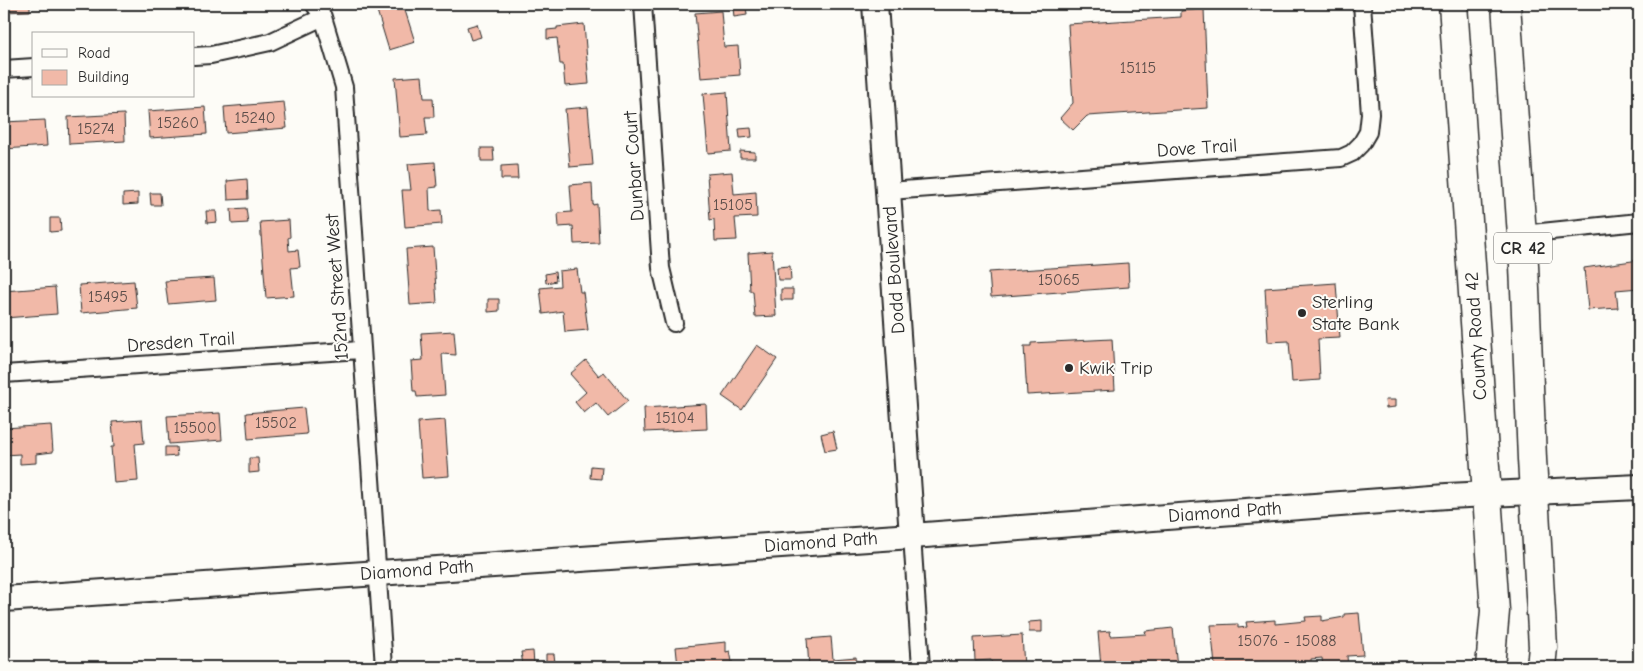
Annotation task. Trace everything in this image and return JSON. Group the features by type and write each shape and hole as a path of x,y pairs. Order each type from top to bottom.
{"highway":[{"name":"County Road 42","path":"1453,4 1495,610 1490,667"},
{"name":"CR 42","path":"1506,4 1522,234 1543,647 1541,667"}],"street":[{"name":"Dunbar Court","path":"643,4 660,268 674,323"},
{"name":"Dodd Boulevard","path":"875,4 912,536"},
{"name":"Dove Trail","path":"889,191 1341,158 1352,153 1361,144 1368,132 1370,114 1362,4"},
{"path":"195,56 211,55 270,42 318,10"},
{"name":"152nd Street West","path":"318,10 344,86 384,667"},
{"path":"4,69 32,67"},
{"path":"1522,234 1639,222"},
{"name":"Dresden Trail","path":"4,374 361,350"},
{"name":"Diamond Path","path":"4,599 912,536 1447,496 1639,487"},
{"path":"912,536 921,667"}],"building":[{"path":"4,4 30,4 30,11 4,12"},
{"path":"61,4 124,4 61,8"},
{"path":"375,4 403,4 415,42 389,50"},
{"path":"746,6 747,15 734,17 733,7"},
{"path":"1204,9 1208,108 1087,116 1073,130 1060,118 1073,103 1068,24 1181,17 1181,11"},
{"path":"721,11 724,47 738,46 740,75 701,78 695,13"},
{"path":"477,24 481,37 471,40 467,27"},
{"path":"584,24 589,84 565,86 563,64 560,64 557,38 547,39 547,30"},
{"path":"422,76 424,98 433,98 434,117 425,117 427,135 400,137 395,78"},
{"path":"727,92 731,151 708,153 703,94"},
{"path":"284,102 287,128 226,133 224,107"},
{"path":"205,107 207,134 150,138 148,111"},
{"path":"588,107 593,165 570,167 565,109"},
{"path":"124,114 125,141 69,144 68,117"},
{"path":"45,120 47,146 4,149 4,122"},
{"path":"751,128 752,137 740,138 739,129"},
{"path":"481,148 493,148 494,161 481,161"},
{"path":"740,151 755,152 755,158 740,158"},
{"path":"435,162 437,187 429,188 430,211 441,210 442,224 405,227 402,190 411,190 408,164"},
{"path":"517,165 518,179 501,179 501,166"},
{"path":"732,172 734,194 756,192 757,217 735,218 737,240 715,241 714,219 710,220 707,174"},
{"path":"247,179 248,199 228,200 227,181"},
{"path":"592,183 593,205 597,204 599,243 574,244 573,226 559,227 558,213 572,212 570,185"},
{"path":"138,193 138,204 123,205 123,194"},
{"path":"150,193 160,193 161,205 151,205"},
{"path":"246,208 248,223 232,224 231,209"},
{"path":"206,211 216,211 217,222 207,223"},
{"path":"50,218 60,218 61,231 50,232"},
{"path":"289,220 289,251 298,250 300,267 291,268 294,296 266,298 260,222"},
{"path":"433,247 437,303 410,305 406,249"},
{"path":"772,251 776,316 755,317 753,291 750,291 748,253"},
{"path":"1639,260 1639,288 1616,290 1618,308 1588,310 1584,268"},
{"path":"1128,263 1129,287 991,297 989,272"},
{"path":"790,266 791,280 778,280 777,267"},
{"path":"577,269 580,292 583,292 588,330 565,332 563,311 543,314 540,288 560,286 559,271"},
{"path":"555,272 556,281 546,283 545,274"},
{"path":"214,278 216,300 168,304 165,281"},
{"path":"134,281 137,308 81,313 79,285"},
{"name":"Sterling State Bank","path":"1336,283 1340,338 1318,339 1320,380 1292,382 1289,341 1268,342 1265,288"},
{"path":"55,287 57,314 4,318 4,291"},
{"path":"781,289 793,289 793,300 781,300"},
{"path":"488,299 499,299 499,311 488,312"},
{"path":"454,331 456,355 442,354 445,395 417,397 416,391 413,391 411,361 423,360 421,333"},
{"name":"Kwik Trip","path":"1112,339 1115,390 1027,395 1024,346 1031,346 1031,343"},
{"path":"757,345 777,359 742,410 722,396"},
{"path":"586,360 599,376 604,372 628,401 608,417 596,403 584,413 575,402 586,392 570,374"},
{"path":"1385,400 1395,400 1395,407 1386,408"},
{"path":"706,404 707,429 645,432 644,408"},
{"path":"304,408 307,434 248,439 246,413"},
{"path":"220,413 222,440 169,444 167,416"},
{"path":"142,420 144,443 135,444 138,481 114,483 111,447 114,447 112,422"},
{"path":"445,420 449,476 422,478 418,422"},
{"path":"51,425 53,452 36,454 36,463 20,464 20,454 4,455 4,428"},
{"path":"833,431 837,449 825,451 821,434"},
{"path":"165,447 176,447 177,456 165,457"},
{"path":"249,458 258,458 259,472 249,473"},
{"path":"591,466 602,467 601,479 590,478"},
{"path":"4,495 7,495 8,515 4,515"},
{"path":"1359,613 1363,655 1347,656 1348,667 1323,667 1322,658 1311,659 1311,667 1265,667 1265,662 1254,663 1254,667 1215,666 1211,625 1238,624 1238,628 1247,627 1246,622 1275,620 1275,624 1306,621 1305,617 1322,616 1322,621 1344,617 1344,614"},
{"path":"1042,621 1042,632 1029,632 1029,622"},
{"path":"1173,628 1177,667 1101,667 1098,632 1110,631 1111,636 1146,634 1145,631"},
{"path":"1022,635 1024,667 992,667 991,660 975,661 974,638"},
{"path":"831,637 833,659 856,657 857,667 809,667 807,639"},
{"path":"726,642 726,652 730,651 733,667 678,667 676,647"},
{"path":"533,651 534,664 523,665 521,652"},
{"path":"546,654 554,654 555,663 546,664"}],"place":[{"name":"Sterling State Bank","path":"1302,313"},
{"name":"Kwik Trip","path":"1069,368"}]}
